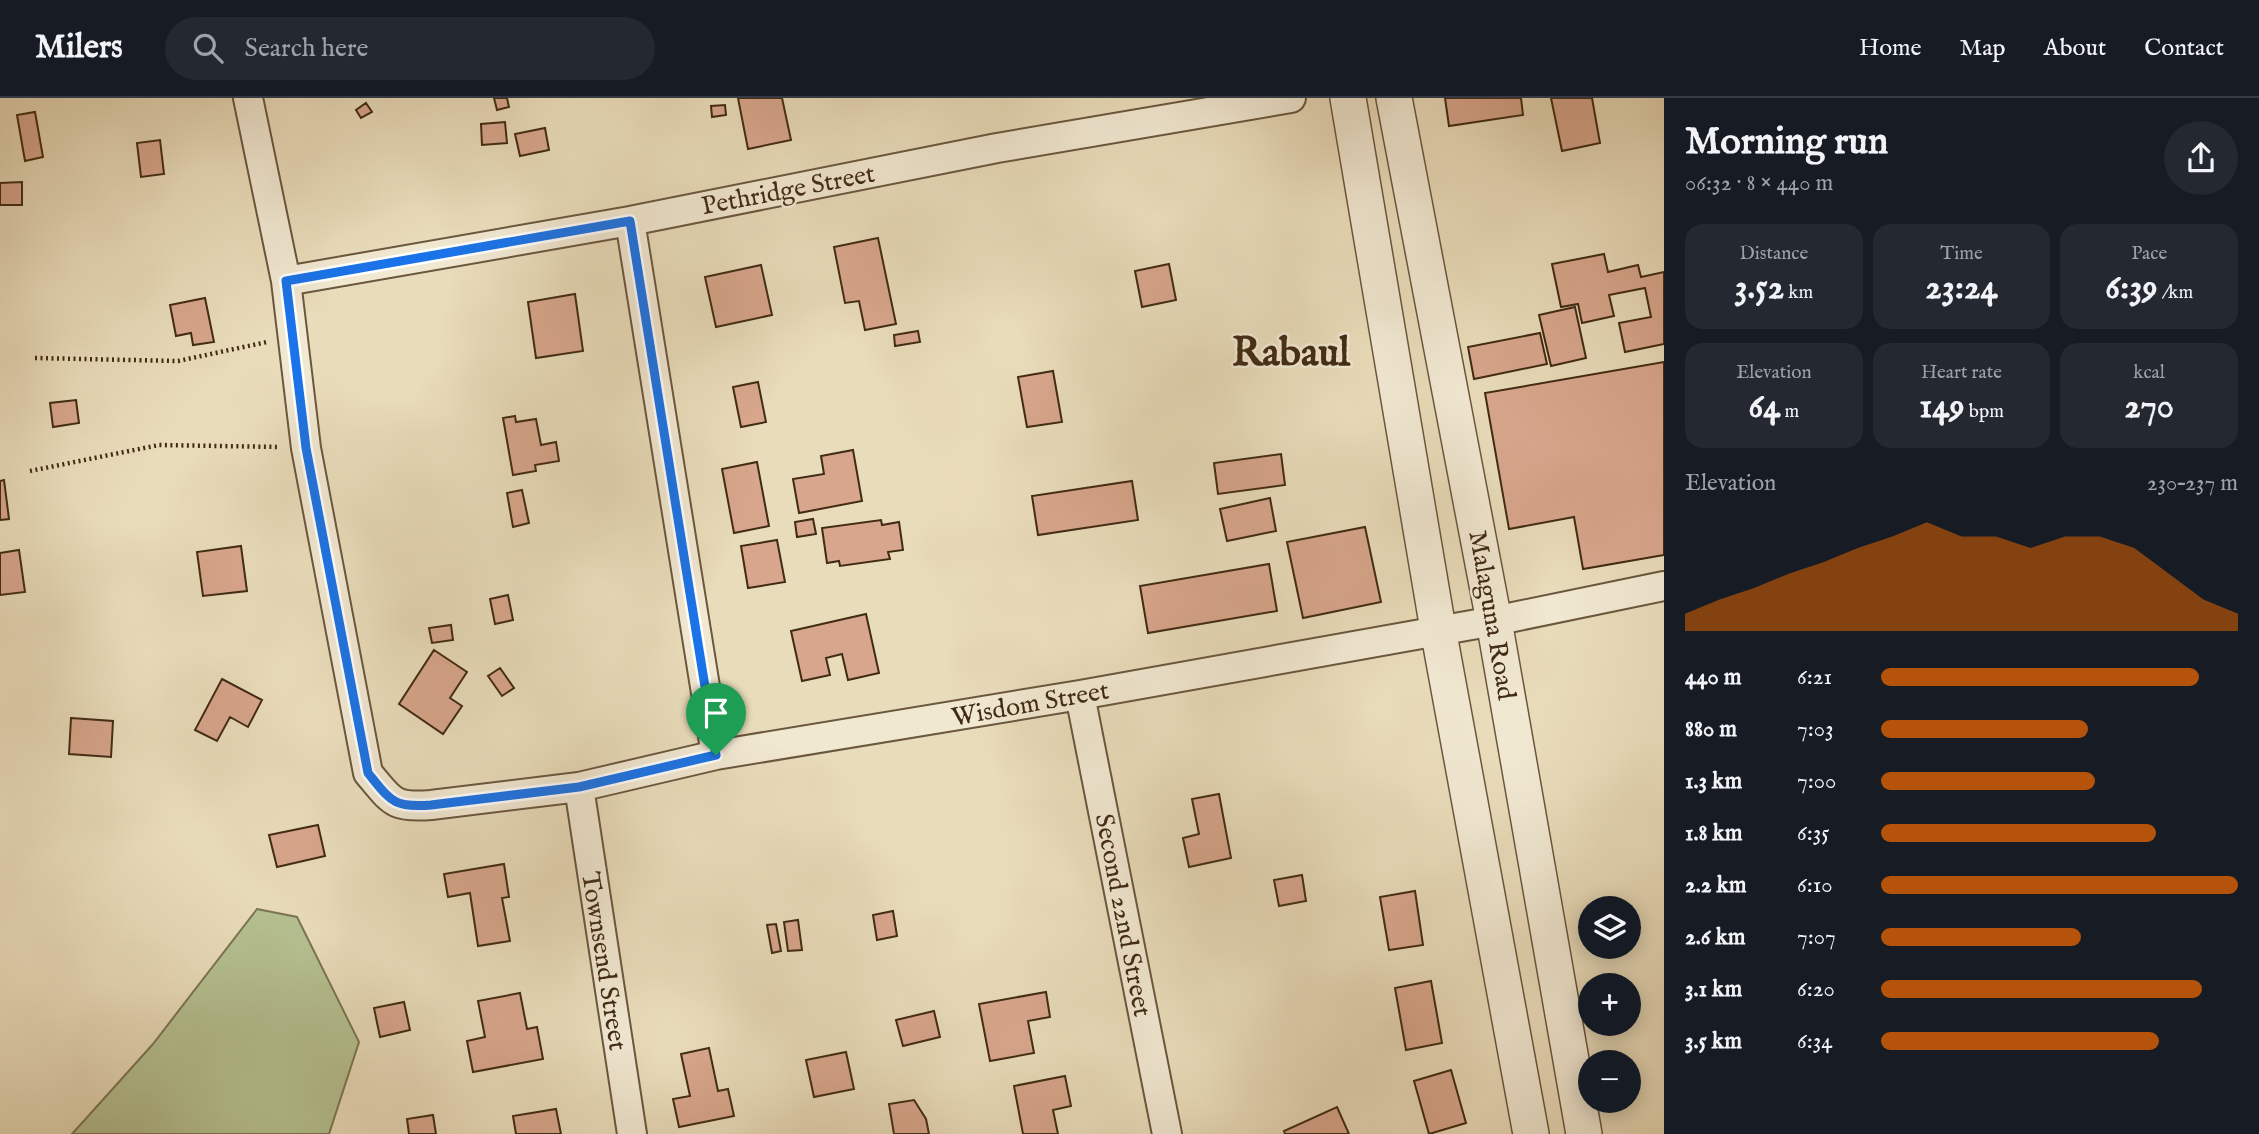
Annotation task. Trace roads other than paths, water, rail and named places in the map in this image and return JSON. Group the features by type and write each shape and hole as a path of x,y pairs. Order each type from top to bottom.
{"street":[{"path":"248,98 286,281"},
{"name":"Pethridge Street","path":"286,281 630,221 997,148 1291,98"},
{"path":"1348,98 1438,629 1531,1134"},
{"name":"Malaguna Road","path":"1394,98 1494,621 1584,1134"},
{"path":"630,221 716,755"},
{"name":"Wisdom Street","path":"286,281 306,448 368,773 395,803 408,807 579,787 716,755 1080,695 1494,621 1664,586"},
{"name":"Second 22nd Street","path":"1080,695 1167,1134"},
{"name":"Townsend Street","path":"579,787 632,1134"}],"district":[{"name":"Rabaul","path":"1291,351"}]}
